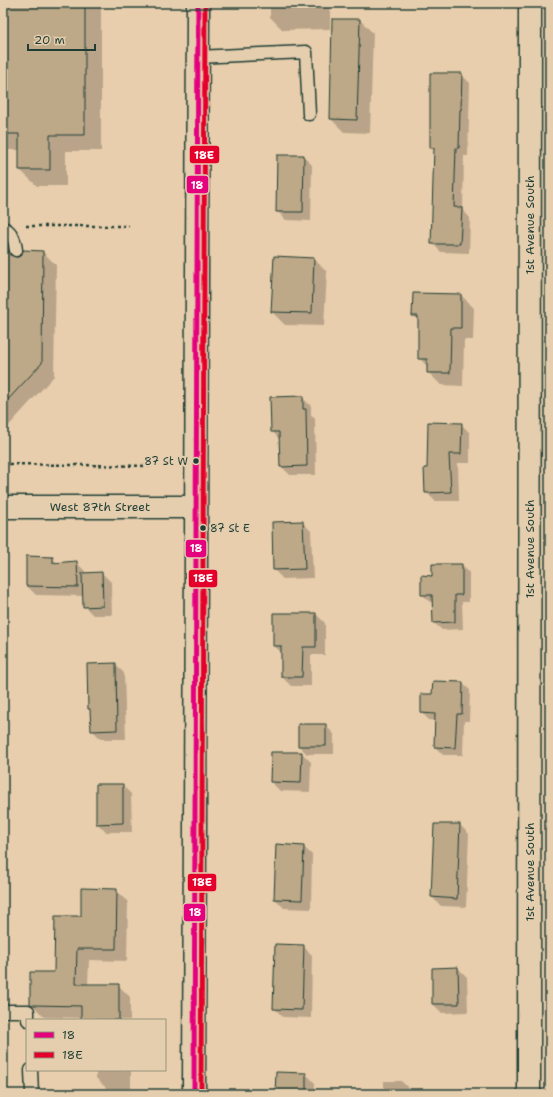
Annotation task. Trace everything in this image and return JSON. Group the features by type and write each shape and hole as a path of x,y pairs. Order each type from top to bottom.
{"street":[{"path":"187,3 191,18 197,57"},
{"path":"194,1094 198,3"},
{"name":"1st Avenue South","path":"530,3 530,1094"},
{"name":"West 87th Street","path":"3,506 196,506"}],"lane":[{"path":"197,57 306,52 309,114"},
{"path":"3,228 6,228 15,241 16,250"},
{"path":"3,1011 28,1011 28,1019"},
{"path":"31,1071 32,1094"}],"path":[{"path":"24,226 129,226"},
{"path":"3,464 153,466"}],"building":[{"path":"3,3 85,3 85,135 50,135 50,170 19,170 19,134 3,134"},
{"path":"332,19 360,19 357,120 330,119"},
{"path":"430,73 462,73 459,148 456,148 454,207 462,208 460,244 431,244 434,148 430,148"},
{"path":"277,155 304,155 303,212 276,212"},
{"path":"3,250 8,250 10,255 17,257 21,256 23,250 43,251 42,363 3,405"},
{"path":"274,256 314,258 312,313 271,312"},
{"path":"413,293 461,294 461,328 451,328 450,373 427,373 427,359 418,359 418,316 412,316"},
{"path":"303,396 303,409 306,409 307,466 280,467 279,432 271,432 270,397"},
{"path":"428,422 462,423 461,454 449,454 451,492 425,493 424,468 427,468"},
{"path":"303,521 305,569 273,570 272,522"},
{"path":"26,556 53,557 53,563 77,561 78,587 26,586"},
{"path":"432,564 462,564 462,595 455,595 455,622 433,623 432,595 421,595 421,575 432,576"},
{"path":"102,572 103,606 83,607 82,573"},
{"path":"273,613 316,613 316,647 303,647 302,677 281,677 281,646 273,646"},
{"path":"116,663 117,730 91,731 90,709 88,709 87,664"},
{"path":"433,681 463,682 462,714 457,714 455,748 434,747 435,714 421,713 421,694 432,694"},
{"path":"298,724 326,724 326,746 298,746"},
{"path":"271,752 302,752 301,783 270,782"},
{"path":"96,784 123,784 123,823 96,824"},
{"path":"434,824 460,824 457,899 431,897"},
{"path":"276,844 304,846 302,900 274,899"},
{"path":"81,888 117,889 116,949 77,949 76,984 119,984 119,1019 81,1019 81,1006 30,1004 30,972 54,972 55,916 81,916"},
{"path":"275,944 304,945 302,1010 273,1009"},
{"path":"458,967 459,1004 432,1004 432,968"},
{"path":"276,1072 306,1073 306,1094 275,1094"}],"transit line":[{"name":"18","path":"194,1094 198,3"},
{"name":"18E","path":"201,1094 205,3"}],"place":[{"name":"87 St W","path":"196,461"},
{"name":"87 St E","path":"203,528"}]}
